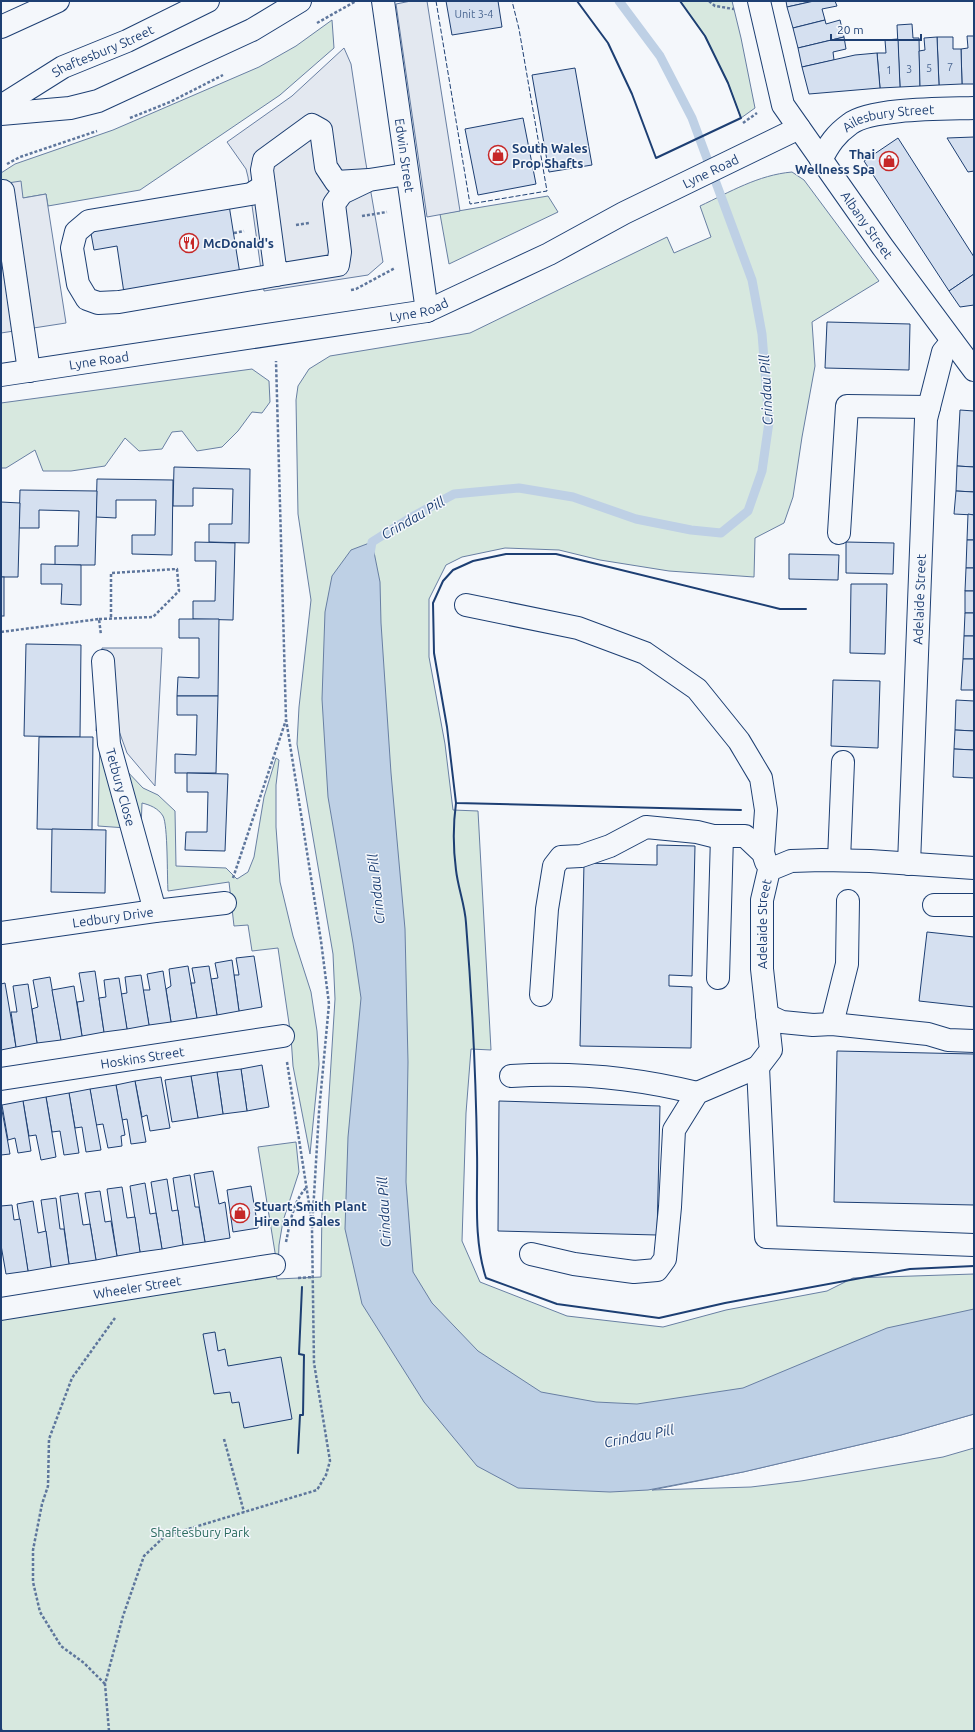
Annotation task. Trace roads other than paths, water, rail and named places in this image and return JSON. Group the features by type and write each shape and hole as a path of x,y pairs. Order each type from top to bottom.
{"street":[{"path":"1,27 58,1"},
{"name":"Shaftesbury Street","path":"1,106 63,67 128,41 208,1"},
{"path":"1,114 70,108 98,100 252,30 300,1"},
{"name":"Edwin Street","path":"383,1 427,311"},
{"name":"Albany Street","path":"759,1 783,105 952,341 972,363"},
{"name":"Ailesbury Street","path":"821,160 831,141 850,123 868,115 974,108"},
{"path":"276,275 262,170 264,160 312,125 322,130 326,168 336,182 369,180 407,174"},
{"name":"Lyne Road","path":"1,375 427,311 549,254 665,192 799,128"},
{"path":"264,186 250,194 89,221 76,232 72,248 78,284 87,299 98,303 119,302 338,265 340,252 334,204 342,193 369,180"},
{"path":"3,191 29,371"},
{"name":"Adelaide Street","path":"909,864 926,419 943,352 952,341"},
{"path":"838,533 846,406 929,407"},
{"path":"466,605 578,628 645,653 697,689 739,741 761,778 766,810 766,862"},
{"name":"Tetbury Close","path":"103,661 109,744 155,911"},
{"path":"839,860 843,762"},
{"path":"541,995 547,909 554,866 561,857 581,856 610,846 646,827 697,832 713,836 745,836 766,862"},
{"path":"718,978 722,836"},
{"name":"Adelaide Street","path":"758,1067 771,1050 762,969 762,900 766,862 839,860 974,868"},
{"path":"832,1024 846,964 848,901"},
{"name":"Ledbury Drive","path":"1,933 155,911 225,903"},
{"path":"934,905 974,905"},
{"path":"767,1015 782,1022 813,1025 832,1024 928,1034 948,1040 974,1041"},
{"name":"Hoskins Street","path":"1,1078 283,1036"},
{"path":"531,1254 574,1264 634,1272 657,1270 665,1259 670,1207 674,1130 697,1093 758,1067 766,1237 974,1245"},
{"path":"511,1076 538,1074 615,1079 668,1086 697,1093"},
{"name":"Wheeler Street","path":"1,1310 274,1265"}],"water":[{"path":"372,542 380,582 381,623 391,773 405,929 408,1062 406,1182 413,1272 432,1303 478,1351 541,1392 596,1402 637,1404 743,1388 887,1328 974,1309 974,1414 901,1435 743,1472 648,1490 610,1492 518,1488 477,1466 424,1402 362,1304 345,1229 348,1137 361,998 328,797 322,699 325,612 332,576 351,550"}],"waterway":[{"name":"Crindau Pill","path":"370,554 372,542 410,518 454,494 519,488 573,497 636,519 691,530 721,533 748,511 762,471 769,422 762,334 752,280 692,118 660,56 619,1"}],"place":[{"name":"South Wales Prop Shafts","path":"498,155"},
{"name":"Thai Wellness Spa","path":"889,161"},
{"name":"McDonald's","path":"189,243"},
{"name":"Stuart Smith Plant Hire and Sales","path":"240,1213"}],"park label":[{"name":"Shaftesbury Park","path":"200,1532"}]}
